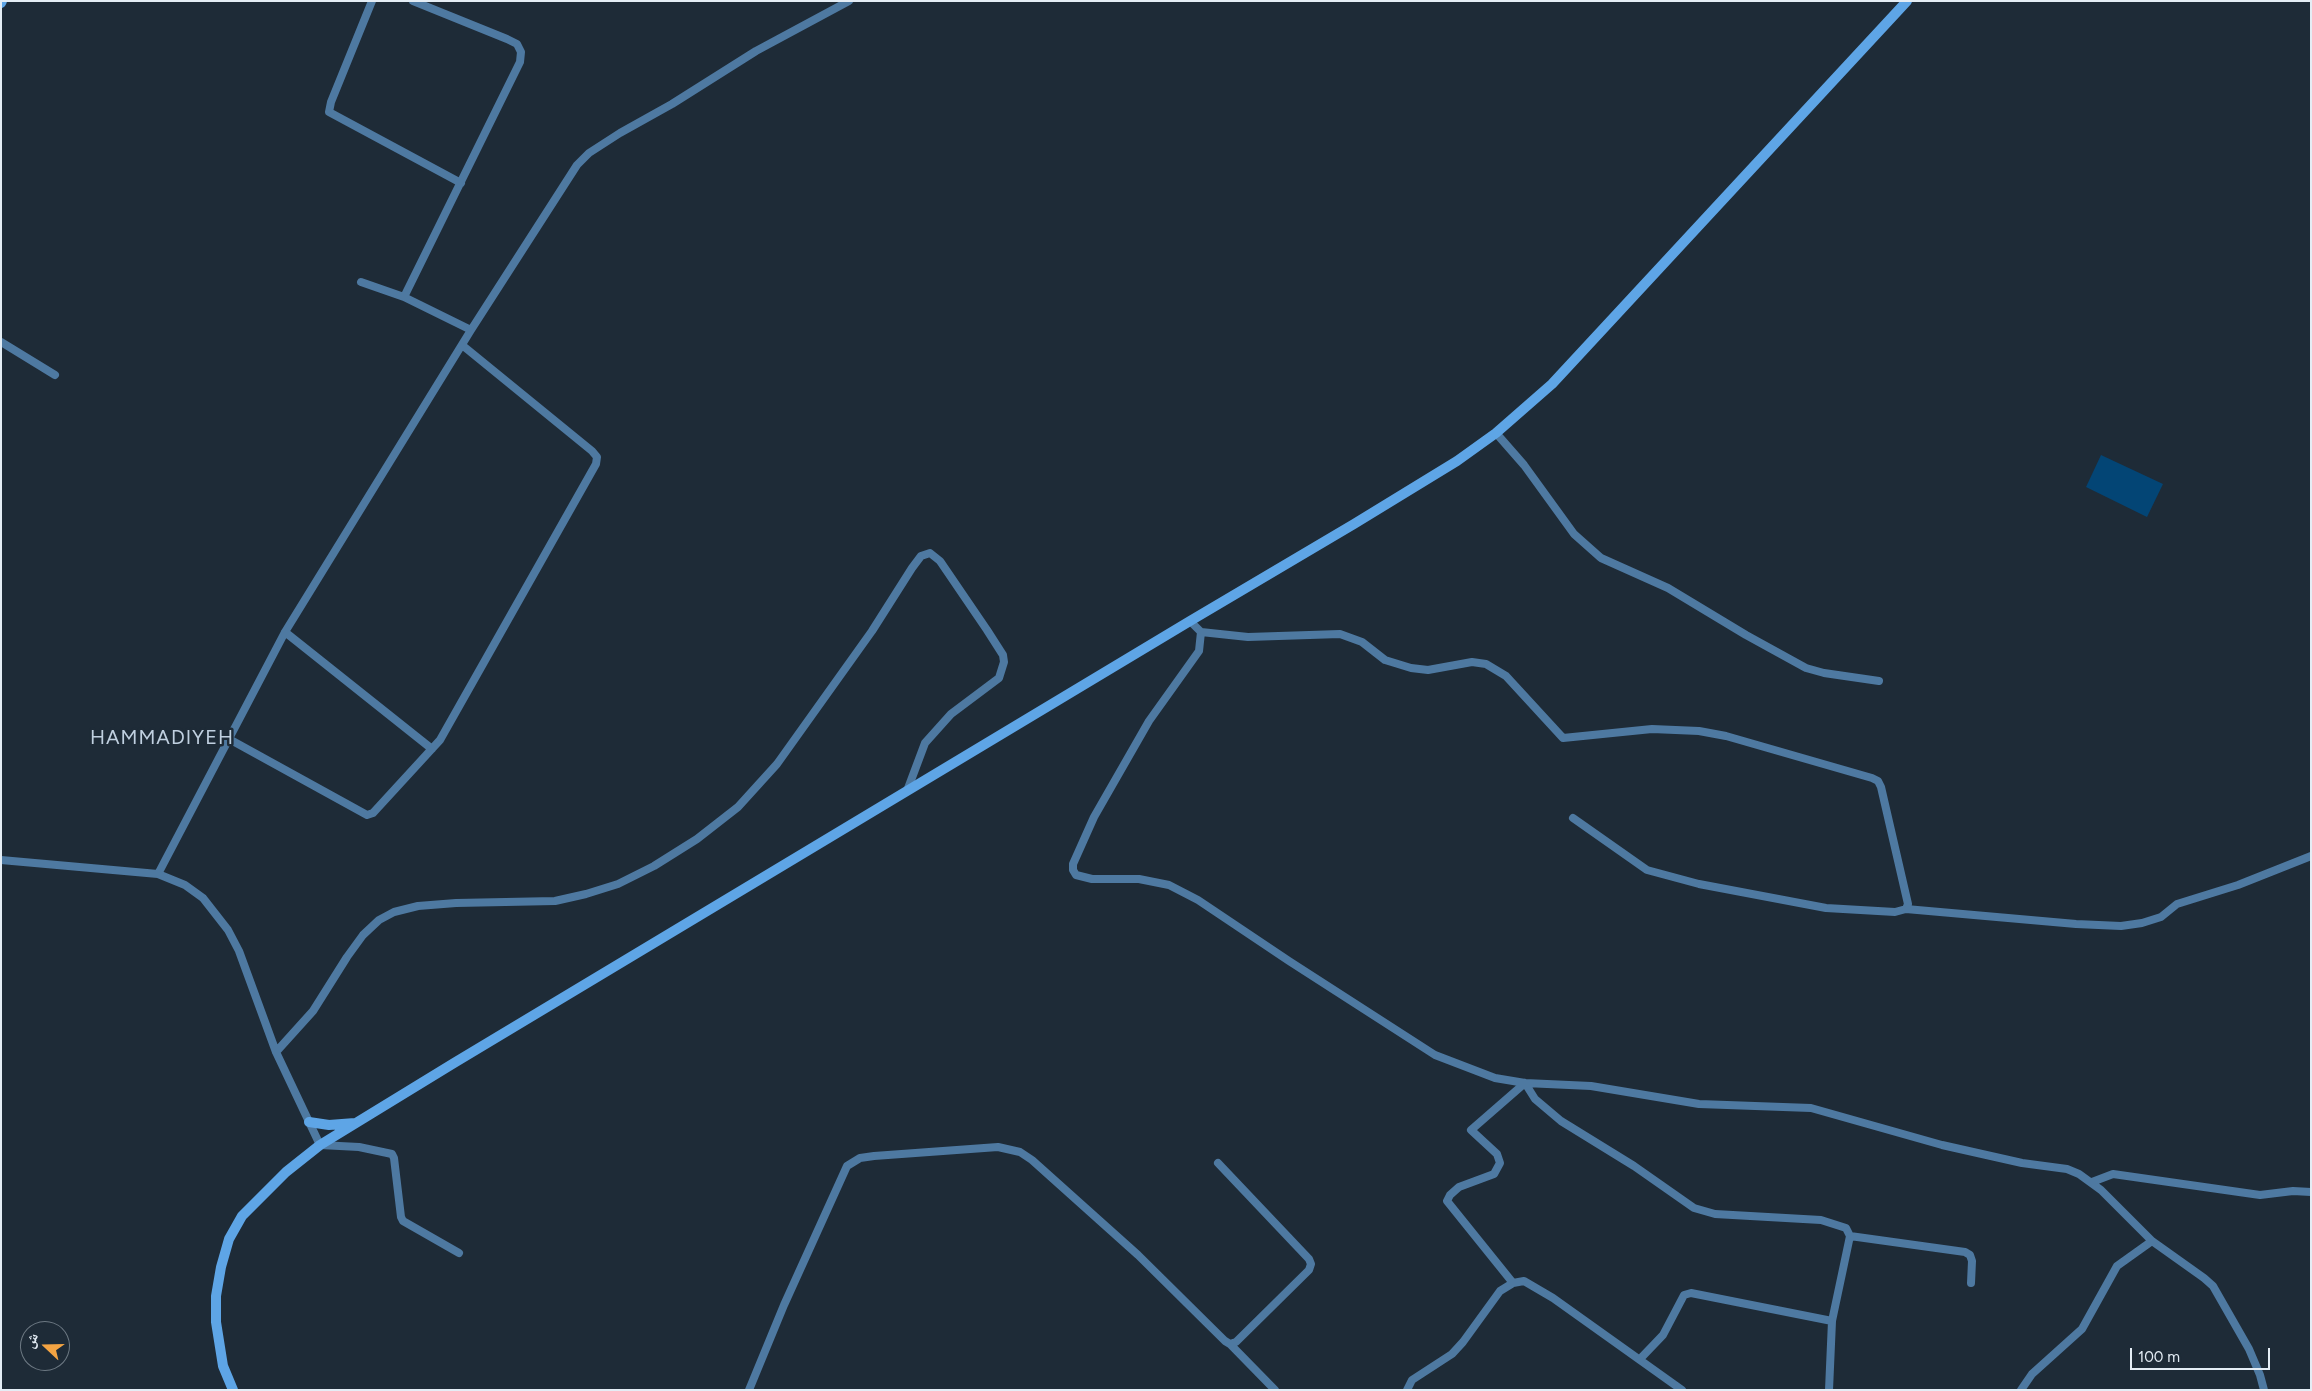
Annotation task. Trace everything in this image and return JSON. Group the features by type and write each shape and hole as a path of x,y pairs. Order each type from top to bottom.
{"main road":[{"path":"233,1390 223,1366 216,1322 216,1296 221,1267 229,1239 242,1216 286,1172 320,1145 454,1063 1190,620 1354,524 1457,461 1496,433 1552,384 1907,1"},
{"path":"309,1122 329,1125 358,1123"}],"street":[{"path":"372,1 330,102 329,112 460,183"},
{"path":"404,298 520,62 521,52 518,44 413,1"},
{"path":"158,874 285,632 471,330 569,176 589,153 756,51 849,1"},
{"path":"362,282 404,298 471,330"},
{"path":"1,342 55,375"},
{"path":"229,739 367,815 373,813 432,749 446,729 596,464 596,457 592,451 462,345"},
{"path":"1496,433 1524,465 1574,534 1601,558 1668,588 1746,635 1806,668 1824,673 1880,681"},
{"path":"276,1052 313,1011 346,957 363,935 379,920 394,912 418,906 456,902 555,901 586,894 633,877 697,838 738,807 777,764 872,630 921,556 930,553 940,561 987,630 1003,655 1004,662 999,678 951,714 930,737 919,758 907,791"},
{"path":"1190,620 1201,632 1248,637 1340,634 1362,642 1385,660 1411,668 1428,670 1472,662 1486,664 1506,676 1563,738 1652,729 1699,731 1726,736 1872,778 1878,781 1880,787 1908,904 1906,909"},
{"path":"285,632 432,749"},
{"path":"1201,632 1199,651 1149,720 1094,817 1072,864 1076,875 1092,880 1139,879 1169,885 1198,900 1435,1055 1495,1078 1525,1083 1591,1086 1700,1104 1818,1109 1949,1147 2022,1163 2067,1169 2092,1182 2152,1241 2213,1286 2249,1349 2264,1390"},
{"path":"1573,818 1637,864 1657,874 1699,884 1826,908 1895,912 1906,909 2076,924 2121,926 2142,923 2161,917 2177,904 2200,895 2238,885 2311,856"},
{"path":"1,860 158,874 185,885 203,898 217,913 242,958 276,1052 320,1145 359,1147 392,1154 401,1217 459,1253"},
{"path":"1525,1083 1535,1099 1561,1121 1634,1166 1694,1208 1715,1214 1821,1220 1846,1228 1850,1236 1832,1320 1829,1390"},
{"path":"1513,1283 1447,1201 1450,1195 1459,1187 1494,1174 1500,1164 1496,1154 1471,1130 1525,1083"},
{"path":"749,1390 784,1305 847,1166 860,1158 874,1156 998,1147 1020,1152 1032,1160 1138,1255 1275,1390"},
{"path":"1218,1163 1309,1259 1311,1264 1309,1270 1236,1342 1230,1344"},
{"path":"2092,1182 2113,1174 2260,1195 2293,1191 2311,1192"},
{"path":"1850,1236 1965,1252 1970,1256 1972,1262 1971,1283"},
{"path":"2021,1390 2032,1374 2082,1329 2117,1266 2152,1241"},
{"path":"1407,1390 1412,1380 1452,1354 1474,1329 1500,1291 1513,1283 1524,1281 1534,1285 1682,1390"},
{"path":"1640,1359 1663,1335 1684,1296 1691,1293 1832,1320"}],"shaded area":[{"path":"2101,455 2163,484 2147,517 2086,487"}],"district":[{"name":"HAMMADIYEH","path":"162,738"}]}
